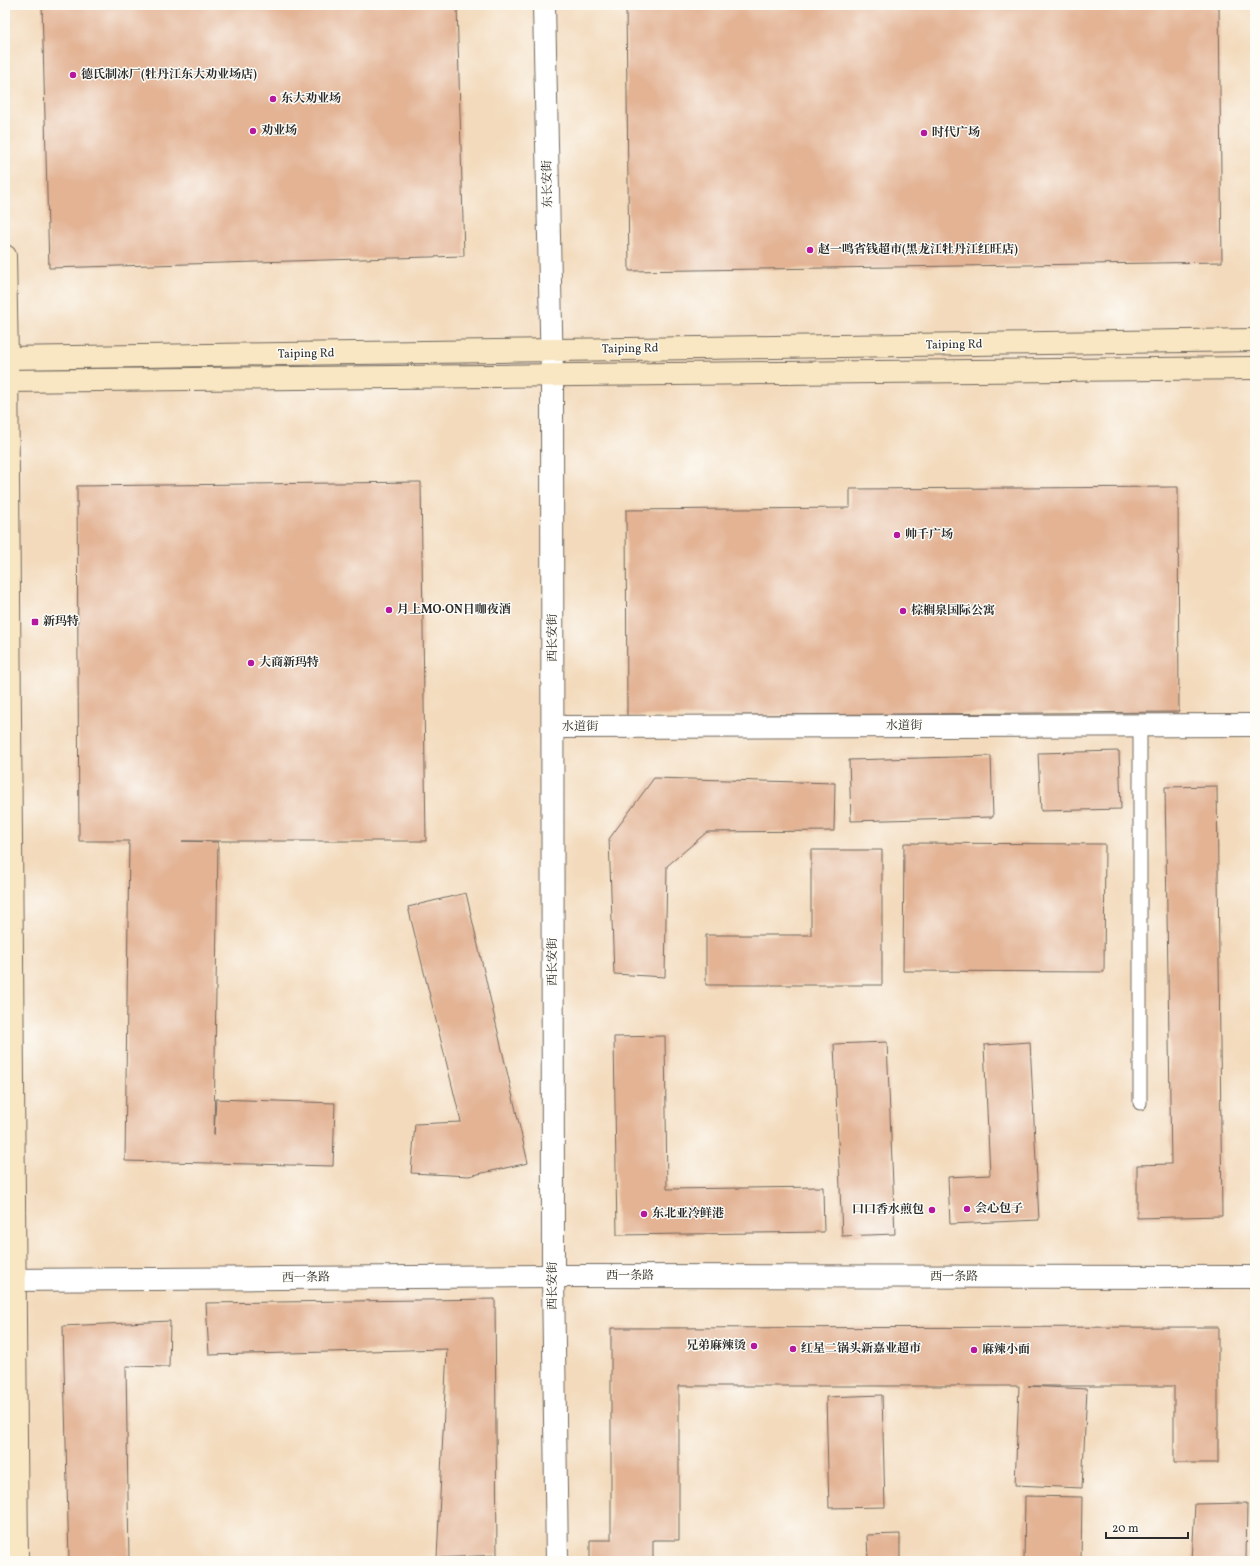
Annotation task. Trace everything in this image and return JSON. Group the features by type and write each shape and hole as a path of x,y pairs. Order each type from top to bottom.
{"main road":[{"path":"5,256 10,1280 13,1557"},
{"name":"Taiping Rd","path":"6,370 552,363 1255,340"},
{"name":"Taiping Rd","path":"552,363 1255,368"}],"street":[{"name":"东长安街","path":"544,5 552,363"},
{"name":"西长安街","path":"552,363 553,1276 557,1561"},
{"name":"水道街","path":"553,727 1255,725"},
{"name":"西一条路","path":"10,1280 553,1276 1255,1277"}],"lane":[{"path":"1140,726 1140,1103"}],"building":[{"name":"劝业场","path":"42,5 457,5 464,256 49,268"},
{"name":"时代广场","path":"626,5 1219,5 1222,262 629,271"},
{"name":"大商新玛特","path":"421,482 426,841 182,841 218,842 214,1135 216,1099 335,1103 333,1166 125,1161 129,841 79,841 77,486"},
{"name":"棕榈泉国际公寓","path":"1178,487 1179,712 627,716 626,510 850,508 850,489"},
{"path":"1119,751 1121,809 1041,811 1038,753"},
{"path":"991,756 993,817 851,821 849,760"},
{"path":"654,778 835,783 834,831 707,832 667,866 665,977 614,974 609,839"},
{"path":"1217,786 1222,1216 1137,1218 1137,1165 1171,1164 1165,787"},
{"path":"904,843 1105,844 1104,972 903,971"},
{"path":"811,850 882,850 882,985 706,985 706,935 811,935"},
{"path":"466,893 528,1163 469,1176 411,1173 415,1124 461,1122 408,907"},
{"path":"665,1036 667,1189 823,1187 824,1232 617,1235 614,1037"},
{"path":"887,1042 895,1234 842,1236 834,1044"},
{"path":"1030,1042 1039,1220 950,1224 948,1177 990,1175 984,1045"},
{"path":"495,1299 497,1555 437,1558 447,1349 209,1355 206,1303"},
{"path":"170,1321 169,1367 126,1366 129,1561 69,1561 63,1326"},
{"path":"1218,1327 1218,1463 1174,1463 1174,1386 1028,1386 1087,1389 1082,1488 1015,1485 1019,1386 679,1386 679,1540 653,1540 653,1561 590,1561 590,1540 611,1540 611,1328"},
{"path":"882,1395 885,1507 829,1508 826,1397"},
{"path":"1025,1496 1082,1497 1081,1561 1024,1561"},
{"path":"1247,1503 1246,1561 1192,1561 1195,1504"},
{"path":"900,1534 900,1561 868,1561 867,1535"}],"place":[{"name":"德氏制冰厂(牡丹江东大劝业场店)","path":"73,75"},
{"name":"东大劝业场","path":"273,99"},
{"name":"劝业场","path":"253,131"},
{"name":"时代广场","path":"924,133"},
{"name":"赵一鸣省钱超市(黑龙江牡丹江红旺店)","path":"810,250"},
{"name":"帅千广场","path":"897,535"},
{"name":"月上MO·ON日咖夜酒","path":"389,610"},
{"name":"棕榈泉国际公寓","path":"903,611"},
{"name":"新玛特","path":"35,622"},
{"name":"大商新玛特","path":"251,663"},
{"name":"会心包子","path":"967,1209"},
{"name":"口口香水煎包","path":"932,1210"},
{"name":"东北亚冷鲜港","path":"644,1214"},
{"name":"兄弟麻辣烫","path":"754,1346"},
{"name":"红星二锅头新嘉业超市","path":"793,1349"},
{"name":"麻辣小面","path":"974,1350"}]}
